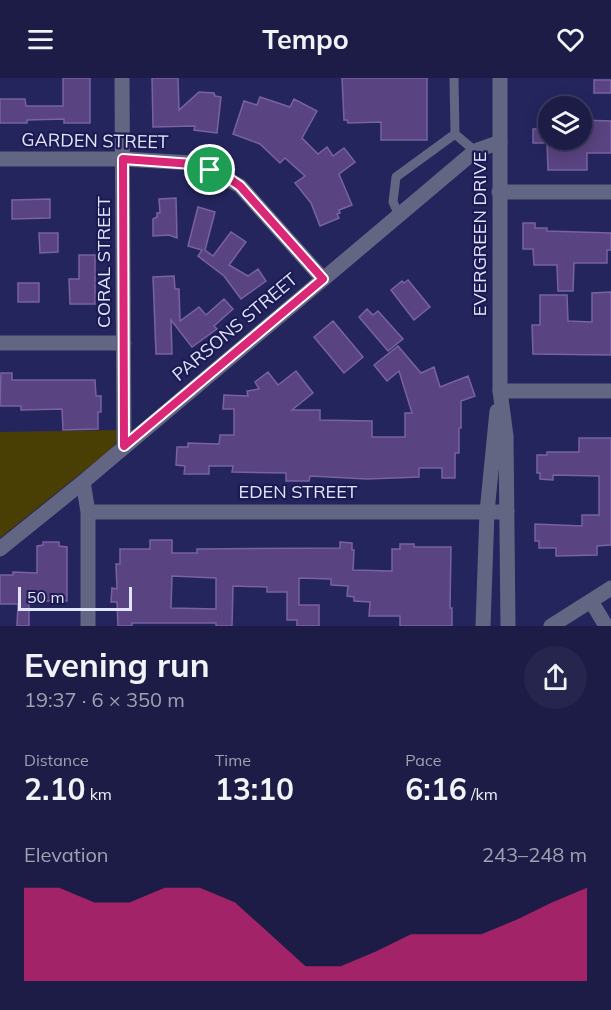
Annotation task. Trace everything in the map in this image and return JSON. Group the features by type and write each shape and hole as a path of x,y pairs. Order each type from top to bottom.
{"street":[{"name":"CORAL STREET","path":"122,78 124,446"},
{"name":"EVERGREEN DRIVE","path":"483,626 487,512 500,390 500,78"},
{"name":"PARSONS STREET","path":"0,549 84,482 475,151 500,142"},
{"name":"GARDEN STREET","path":"0,159 123,159 193,164 227,177 240,186 323,279"},
{"path":"499,192 611,192"},
{"path":"0,344 124,343"},
{"name":"EVERGREEN DRIVE","path":"500,390 506,436 508,626"},
{"path":"500,390 611,391"},
{"path":"84,482 88,512 88,626"},
{"name":"EDEN STREET","path":"88,512 507,512"},
{"path":"551,626 611,588"},
{"path":"591,601 606,626"}],"lane":[{"path":"453,78 455,134 475,151"},
{"path":"399,215 393,202 396,177 455,134"}],"shaded area":[{"path":"121,430 118,440 109,451 0,538 0,432"}],"building":[{"path":"63,78 90,78 90,123 64,123 64,119 0,123 0,99 25,99 26,106 63,106"},
{"path":"152,78 178,78 179,110 199,92 214,93 215,96 221,97 217,133 194,130 195,126 153,127"},
{"path":"342,78 427,78 427,140 381,140 381,122 348,123 344,120"},
{"path":"594,80 611,80 611,93 594,93"},
{"path":"260,97 290,107 294,99 317,111 302,138 318,154 327,147 333,156 344,148 355,162 339,174 352,205 339,210 340,213 337,214 339,218 320,226 311,203 295,183 305,176 285,158 280,163 260,144 233,134 244,101 257,105"},
{"path":"592,120 611,121 611,153 587,153 587,170 548,170 547,150 592,150"},
{"path":"533,129 538,129 538,143 533,143"},
{"path":"176,198 177,238 169,235 153,236 153,219 157,217 157,213 160,213 159,199"},
{"path":"50,199 50,218 12,219 12,200"},
{"path":"198,207 215,212 205,250 213,256 231,232 246,242 229,265 248,276 258,269 266,281 241,299 224,276 198,256 202,250 188,246"},
{"path":"523,223 535,223 535,228 547,228 547,231 611,233 611,250 607,250 607,263 574,263 573,291 558,291 557,265 534,265 533,249 523,249"},
{"path":"39,233 58,233 58,252 40,253"},
{"path":"79,255 95,255 95,304 70,304 69,279 79,279"},
{"path":"174,276 175,289 179,289 180,321 199,307 206,315 224,299 233,309 214,326 217,329 192,347 171,320 172,354 156,354 153,277"},
{"path":"408,280 430,307 414,320 391,290 402,281 404,283"},
{"path":"18,283 39,283 39,302 18,302"},
{"path":"611,292 611,355 533,354 532,325 540,325 540,295 567,295 568,321 592,322 592,293"},
{"path":"367,309 373,315 378,311 403,339 388,351 359,317"},
{"path":"333,321 363,357 344,373 314,337"},
{"path":"398,346 421,373 434,367 440,387 468,376 475,396 461,401 461,428 459,428 459,453 455,453 455,478 442,478 442,468 419,468 419,477 367,479 310,476 309,481 286,481 286,473 232,472 233,466 209,466 209,474 184,474 185,466 176,465 177,447 188,447 188,443 219,444 220,435 234,435 234,409 223,409 224,395 248,396 247,391 259,389 255,382 268,372 278,385 296,371 313,393 292,410 320,410 320,420 372,421 372,437 405,437 405,413 412,413 399,371 387,381 374,365"},
{"path":"1,373 12,373 12,380 95,380 96,396 101,396 98,429 63,430 62,409 21,410 21,406 0,406"},
{"path":"579,438 611,438 611,545 597,546 597,555 556,556 556,548 539,548 539,541 535,541 535,524 582,526 582,515 599,515 599,476 553,475 553,480 540,479 540,473 537,473 537,455 547,455 547,452 579,452"},
{"path":"150,540 172,540 172,553 197,553 197,549 340,548 340,542 352,543 353,570 392,571 392,549 400,549 400,544 414,544 414,547 451,547 452,626 400,626 400,616 369,616 370,602 354,601 354,597 347,596 348,586 331,585 331,579 299,578 299,605 319,605 319,626 297,626 297,620 287,620 287,592 267,592 267,587 233,586 232,626 216,626 216,623 132,623 132,626 118,626 117,602 111,602 112,588 117,589 116,564 120,564 120,549 150,549","holes":["172,576 216,578 216,609 171,608"]},
{"path":"43,542 59,542 59,546 67,547 67,601 33,601 33,604 29,604 29,626 17,626 18,604 0,604 0,575 13,575 13,572 37,573 37,546 43,545"}],"route":[{"path":"123,159 193,164 210,170 227,177 240,186 323,279 124,446 123,159"}]}
